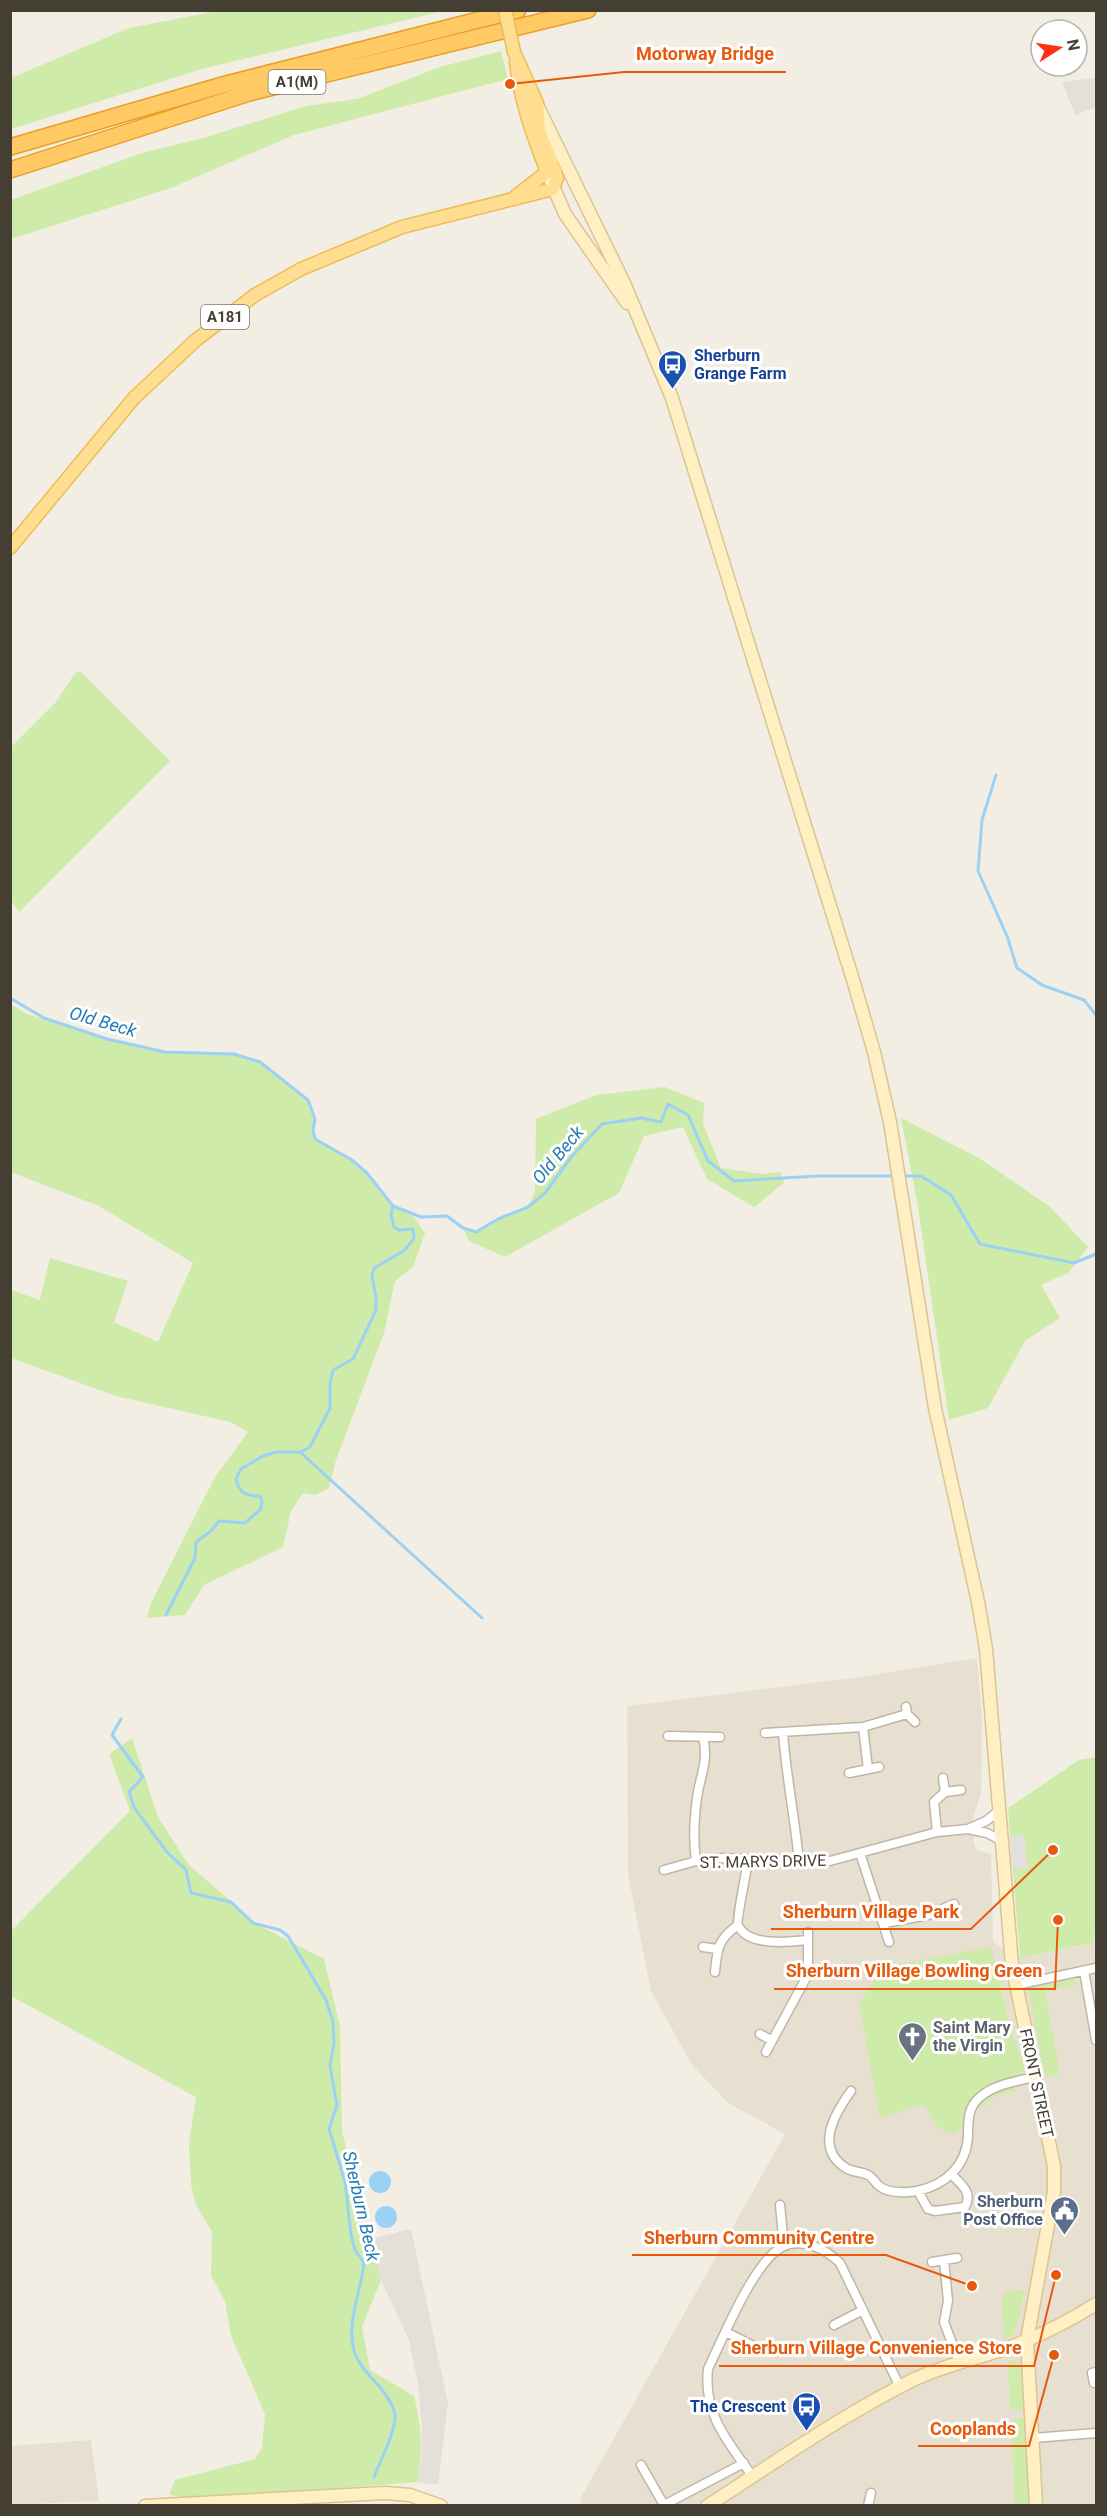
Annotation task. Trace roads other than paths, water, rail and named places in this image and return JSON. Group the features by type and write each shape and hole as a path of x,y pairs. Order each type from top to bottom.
{"highway":[{"name":"A1(M)","path":"10,147 226,84 518,10"},
{"name":"A1(M)","path":"10,170 249,93 588,10"}],"main road":[{"path":"505,10 518,83 531,129 551,171"},
{"path":"514,52 624,283 636,316"},
{"path":"537,103 539,130 551,171 553,189 580,238 636,316"},
{"path":"551,171 563,172 573,178"},
{"name":"A181","path":"515,197 551,171"},
{"name":"A181","path":"10,548 134,398 196,339 255,296 301,269 402,227 553,189"},
{"name":"FRONT STREET","path":"636,316 672,398 858,995 890,1122 935,1408 986,1649 1010,1941 1016,1985 1050,2142 1055,2179 1028,2340 1036,2505"},
{"path":"707,2505 818,2433 900,2387 959,2362 1028,2340 1063,2325 1096,2304"},
{"path":"145,2505 385,2493 410,2495 441,2505"}],"street":[{"path":"765,1733 863,1727 906,1710 915,1722"},
{"path":"863,1727 868,1769"},
{"path":"783,1732 795,1814 799,1862"},
{"path":"668,1736 720,1737"},
{"path":"696,1861 693,1840 697,1796 707,1752 703,1737"},
{"path":"849,1773 879,1767"},
{"path":"943,1778 945,1792"},
{"path":"937,1832 934,1802 945,1792 961,1790"},
{"name":"ST. MARYS DRIVE","path":"968,1829 986,1821 1000,1810"},
{"name":"ST. MARYS DRIVE","path":"664,1870 696,1861 723,1858 799,1862 830,1861 937,1832 968,1829 987,1833 1002,1841"},
{"path":"860,1853 885,1923 889,1942"},
{"path":"748,1860 738,1925 743,1933 756,1939 778,1943 808,1936 806,1978 766,2052"},
{"path":"885,1923 912,1920 954,1904"},
{"path":"945,1909 949,1919"},
{"path":"715,1972 717,1949 725,1934 738,1925"},
{"path":"703,1947 717,1949"},
{"path":"1016,1985 1096,1968"},
{"path":"1084,1971 1096,2040"},
{"path":"760,2034 771,2040"},
{"path":"851,2091 831,2124 831,2146 843,2166 855,2173 871,2172 879,2186 890,2192 918,2191 936,2185 952,2175 961,2163 966,2150 969,2115 978,2098 1002,2085 1036,2077"},
{"path":"918,2191 928,2209 935,2211 964,2207 969,2200 968,2192 952,2175"},
{"path":"780,2205 784,2246"},
{"path":"753,2477 716,2421 708,2398 708,2369 759,2269 784,2246 805,2244 830,2252 840,2263 900,2387"},
{"path":"933,2262 957,2258"},
{"path":"944,2260 948,2301 944,2322 959,2362"},
{"path":"834,2325 862,2310"},
{"path":"726,2332 763,2351"},
{"path":"1094,2383 1092,2373 1096,2372"},
{"path":"1033,2438 1096,2433"},
{"path":"640,2465 663,2505 744,2463"},
{"path":"868,2505 871,2493"}],"water":[{"path":"380,2171 388,2174 391,2182 388,2190 380,2193 372,2190 369,2182 372,2174"},
{"path":"386,2206 394,2209 397,2217 394,2225 386,2228 378,2225 375,2217 378,2209"}],"waterway":[{"path":"996,775 982,820 978,871 1007,936 1017,968 1042,985 1084,1000 1096,1015"},
{"name":"Old Beck","path":"10,998 44,1018 107,1039 165,1052 234,1054 260,1062 308,1100 315,1119 313,1130 315,1139 352,1160 367,1173 393,1206 421,1217 447,1216 463,1228 476,1232 498,1219 528,1207 545,1193 572,1156 602,1124 641,1118 661,1122 668,1104 688,1115 708,1161 734,1181 817,1176 894,1176"},
{"name":"Old Beck","path":"901,1176 921,1176 951,1195 980,1244 1074,1263 1096,1254"},
{"path":"166,1615 195,1558 196,1542 211,1531 219,1521 245,1523 261,1509 260,1496 247,1494 239,1488 236,1479 241,1469 263,1456 276,1452 300,1452 310,1447 330,1408 330,1384 333,1370 353,1359 376,1310 372,1275 374,1268 405,1250 414,1238 413,1229 399,1230 394,1227 391,1215 393,1206"},
{"path":"300,1452 482,1618"},
{"name":"Sherburn Beck","path":"121,1719 112,1735 143,1777 129,1792 134,1807 167,1852 186,1870 191,1893 231,1902 253,1923 280,1930 288,1936 326,2000 333,2022 334,2043 330,2066 337,2105 329,2129 345,2182 351,2235 355,2250 364,2263 353,2320 352,2343 360,2363 387,2397 395,2415 390,2437 374,2477"}],"place":[{"name":"Motorway Bridge","path":"510,84"},
{"name":"Sherburn Grange Farm","path":"673,390"},
{"name":"Sherburn Village Park","path":"1053,1850"},
{"name":"Sherburn Village Bowling Green","path":"1058,1920"},
{"name":"Saint Mary the Virgin","path":"912,2062"},
{"name":"Sherburn Post Office","path":"1064,2236"},
{"name":"Sherburn Village Convenience Store","path":"1056,2275"},
{"name":"Sherburn Community Centre","path":"972,2286"},
{"name":"Cooplands","path":"1054,2355"},
{"name":"The Crescent","path":"807,2432"}]}
